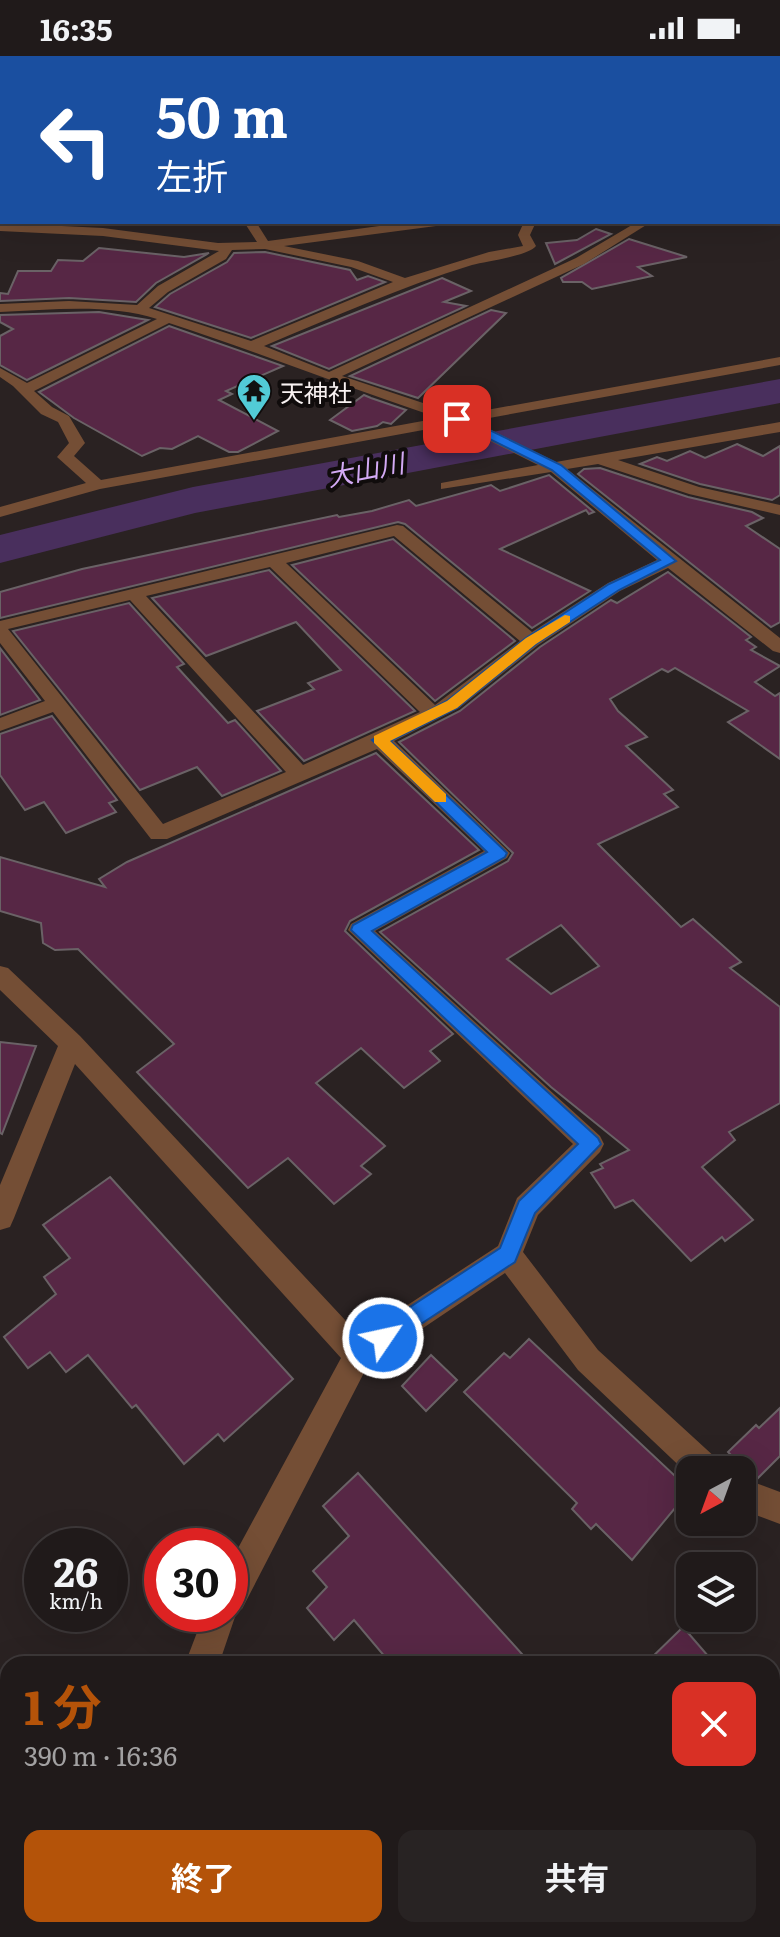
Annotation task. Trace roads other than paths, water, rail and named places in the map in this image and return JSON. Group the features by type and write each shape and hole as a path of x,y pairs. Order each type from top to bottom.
{"street":[{"path":"251,224 265,245 354,264 405,282"},
{"path":"0,227 103,232 228,247 421,224"},
{"path":"252,346 405,282 493,255 527,249 530,246 524,235 529,224"},
{"path":"329,377 580,261 642,224"},
{"path":"140,309 163,289 222,256 228,247"},
{"path":"0,308 69,305 140,309 171,317 329,377 457,419 556,467 669,561 780,647"},
{"path":"28,388 171,317"},
{"path":"0,512 98,485 780,361"},
{"path":"0,372 28,388 44,410 64,419 77,443 65,457 98,485"},
{"path":"447,486 780,427"},
{"path":"602,460 681,487 780,510 780,525"},
{"path":"531,641 397,530 276,563 132,592 0,629 159,834 380,740 452,704 531,641 614,587 669,561"},
{"path":"276,563 433,714"},
{"path":"132,592 300,774"},
{"path":"0,725 57,704"},
{"path":"248,1563 358,1355 508,1255 527,1207 591,1144 359,930 499,853 380,740"},
{"path":"0,975 71,1043 358,1355"},
{"path":"0,1218 71,1043"},
{"path":"508,1255 588,1360 691,1456"},
{"path":"756,1499 780,1508"},
{"path":"205,1656 214,1632"}],"waterway":[{"name":"大山川","path":"0,549 193,500 780,391"}],"place":[{"name":"天神社","path":"254,422"}]}
